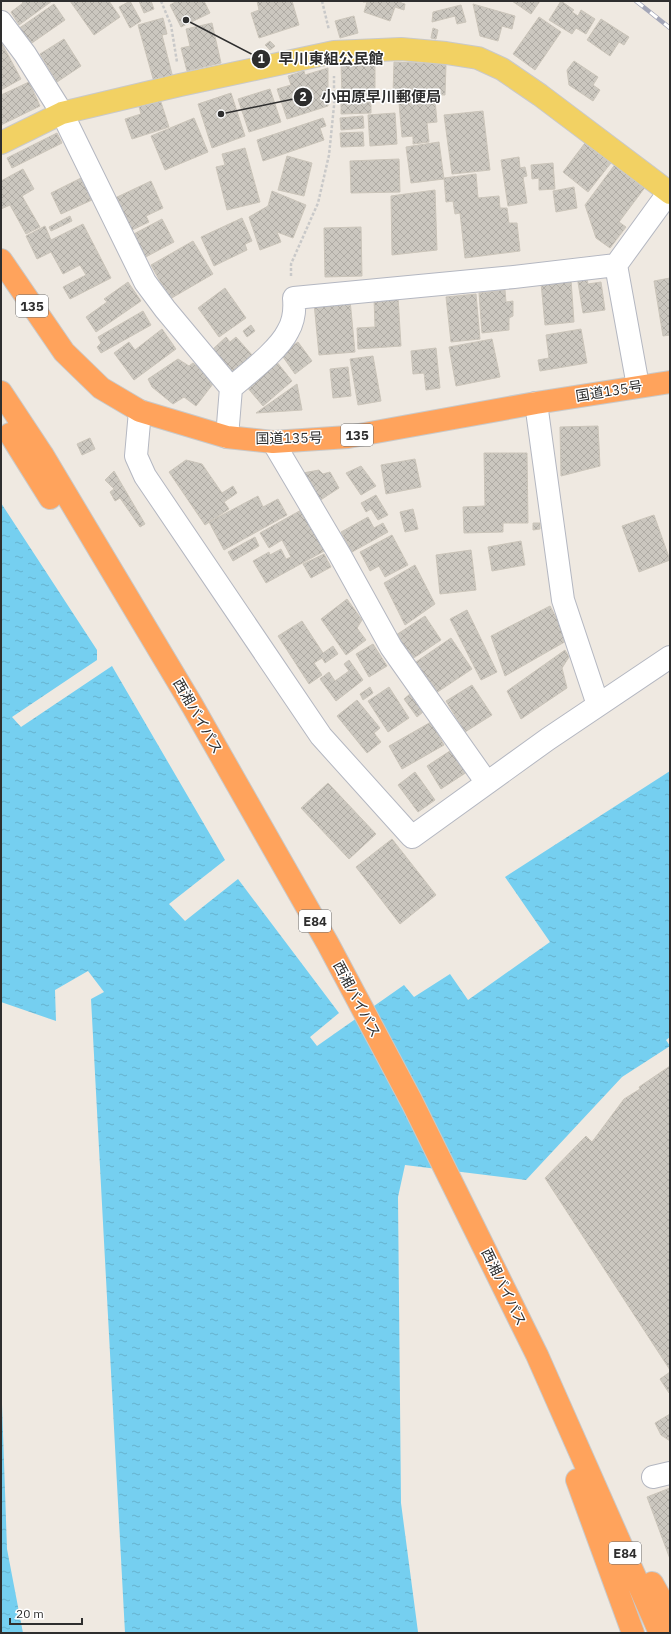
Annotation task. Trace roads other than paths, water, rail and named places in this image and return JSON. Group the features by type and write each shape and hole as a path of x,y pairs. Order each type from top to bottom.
{"highway":[{"name":"国道135号","path":"1,260 64,352 101,388 140,411 227,437 274,442 348,436 536,403 670,382"},
{"name":"西湘バイパス","path":"1,392 42,454 188,698 328,944 416,1109 537,1355 645,1633"},
{"name":"西湘バイパス","path":"1,420 180,710 318,951 400,1109 660,1633"},
{"name":"E84","path":"583,1476 670,1615"},
{"name":"E84","path":"583,1476 633,1633"}],"main road":[{"path":"1,143 62,113 180,85 334,52 400,49 446,53 478,58 502,69 540,95 670,192"}],"street":[{"path":"1,22 25,54 62,113 145,282 165,309 231,388"},
{"path":"227,437 231,388 275,348 288,332 295,310 294,298 506,278 616,265 670,192"},
{"path":"616,265 638,386"},
{"path":"536,403 563,600 598,705"},
{"path":"140,411 136,456 145,476 321,736 412,837 598,705 670,657"},
{"path":"274,442 340,555 391,647 487,783"}],"water":[{"path":"1,503 97,650 97,660 12,717 21,727 112,666 225,860 169,904 185,921 238,879 339,1013 310,1037 317,1046 404,985 414,997 450,974 468,1000 550,942 505,877 670,771 670,1037 666,1040 670,1046 622,1077 526,1180 405,1165 398,1197 401,1503 418,1632 125,1633 91,999 104,992 88,971 55,990 56,1021 1,1002"},
{"path":"1,1375 7,1549 23,1633 1,1633"}],"railway":[{"path":"636,1 670,28"}],"place":[{"name":"早川東組公民館","path":"186,20"},
{"name":"小田原早川郵便局","path":"221,114"}]}
